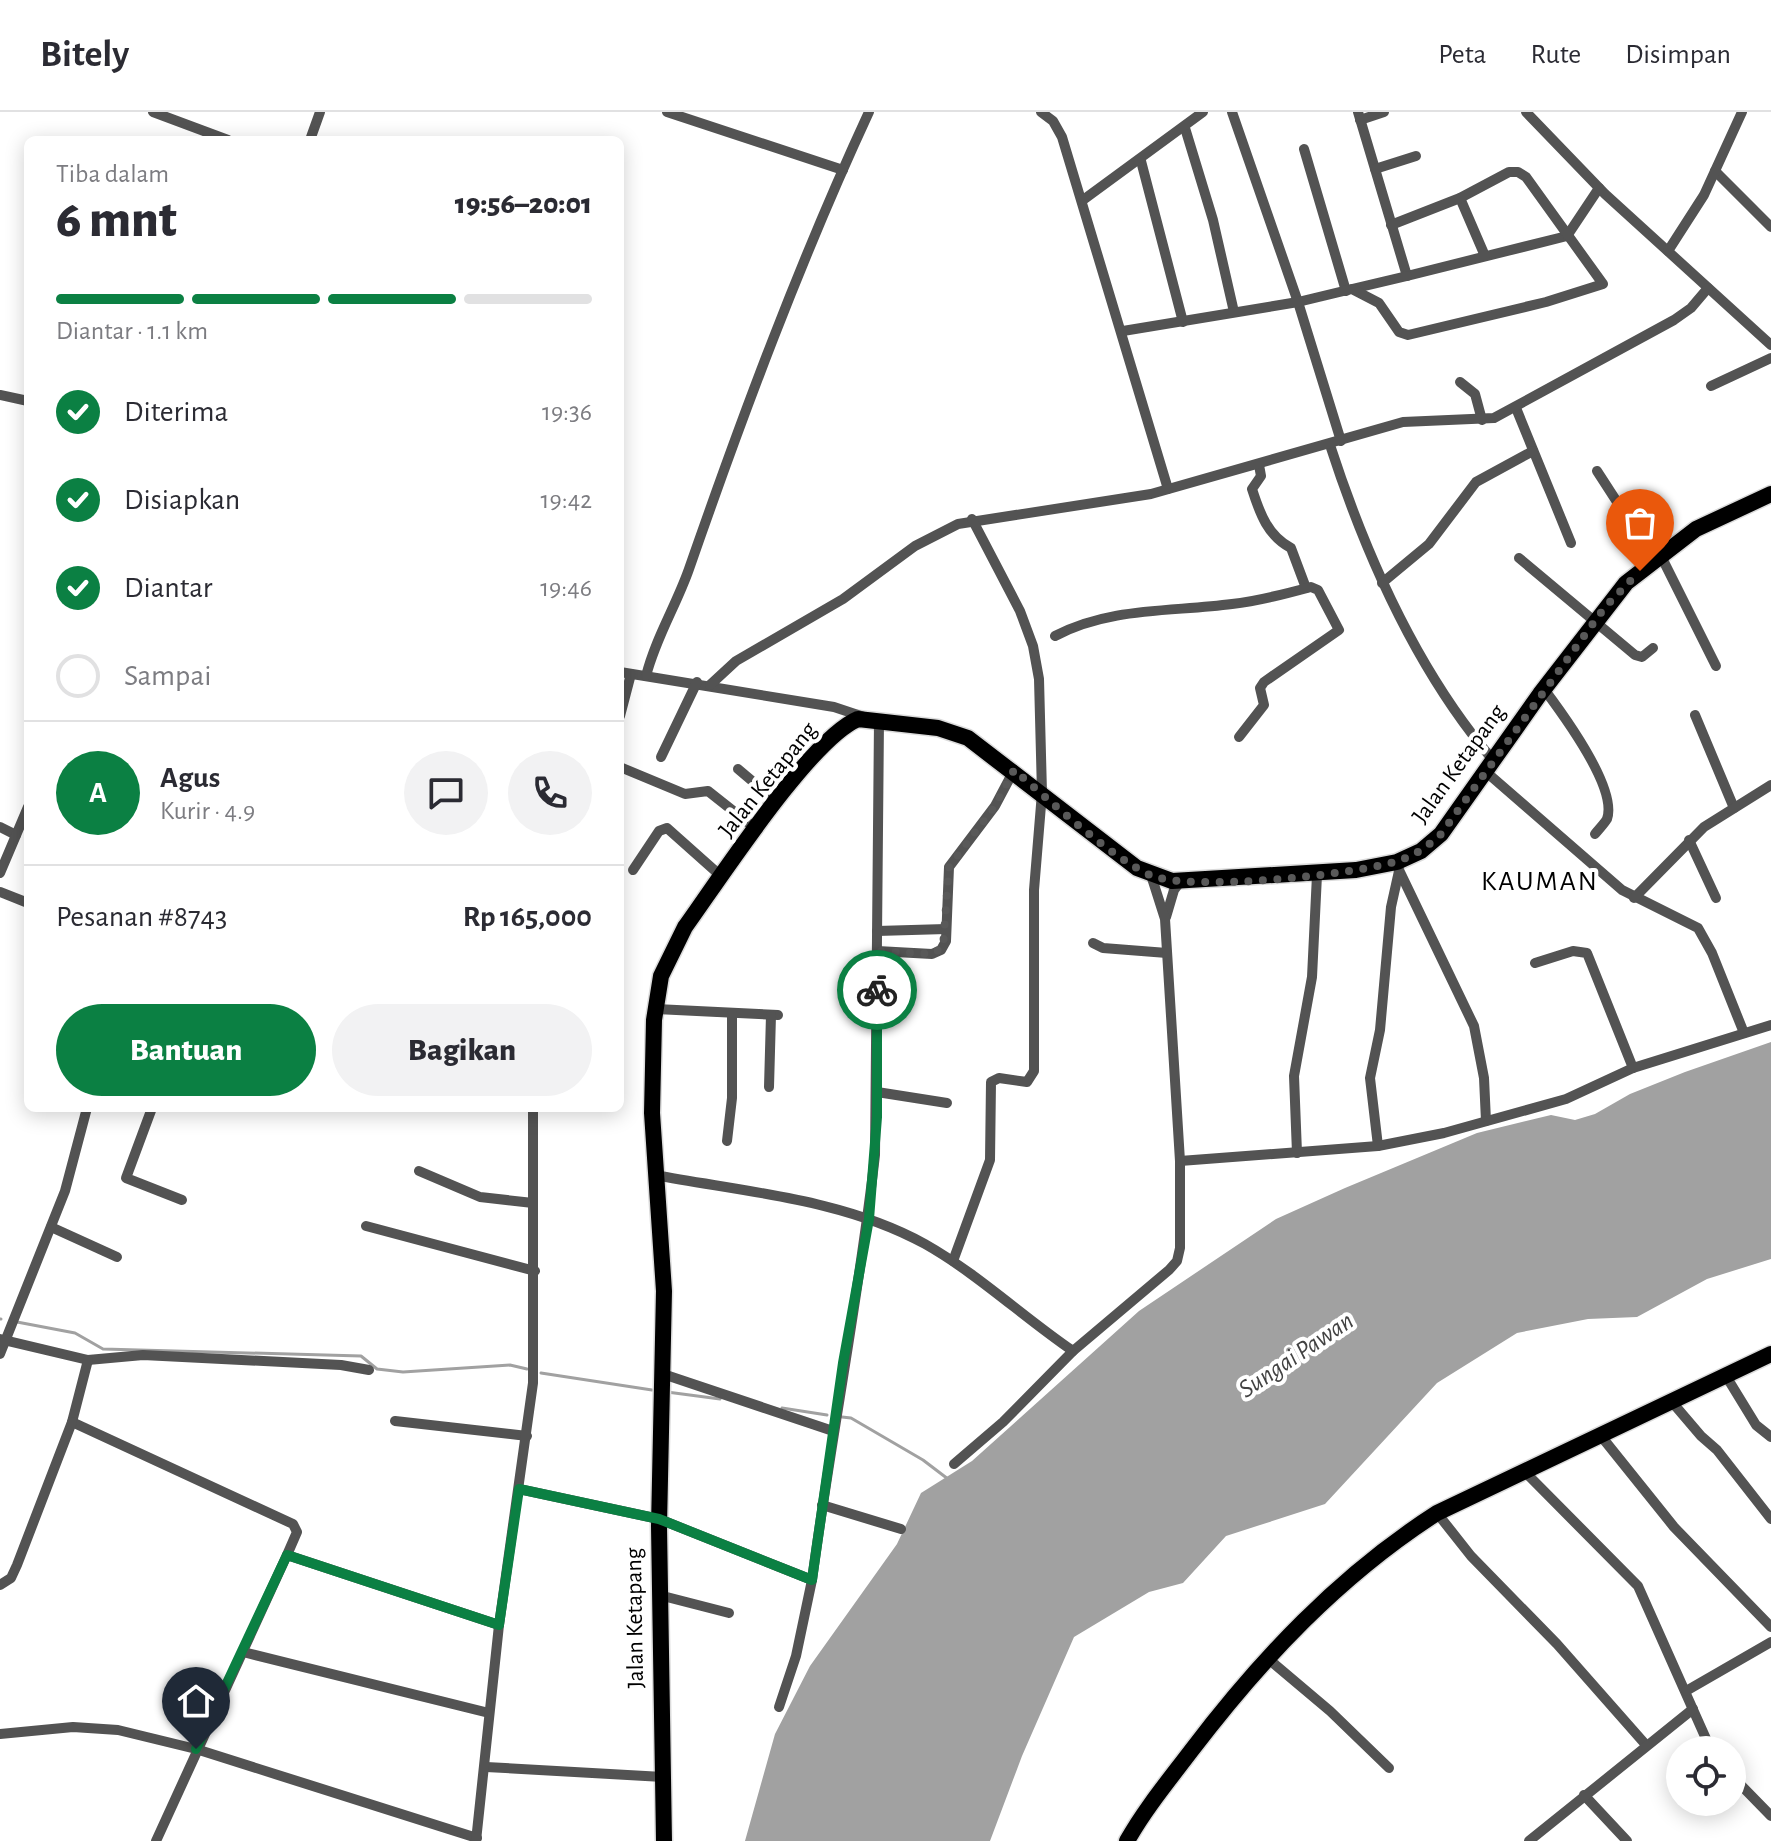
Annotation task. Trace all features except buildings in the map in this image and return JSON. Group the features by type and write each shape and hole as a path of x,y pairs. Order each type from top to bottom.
{"main road":[{"name":"Jalan Ketapang","path":"664,1841 659,1595 662,1298 652,1113 656,1009 669,955 777,802 837,733 872,718 953,732 980,745 1151,875 1180,882 1317,875 1398,866 1441,834 1544,689 1626,583 1657,556 1696,529 1771,494"},
{"path":"1127,1841 1162,1790 1266,1657 1367,1563 1437,1513 1771,1354"}],"street":[{"path":"153,112 217,136"},
{"path":"311,136 320,112"},
{"path":"667,112 843,170"},
{"path":"646,676 654,645 686,577 751,393 869,112"},
{"path":"1041,112 1059,128 1123,331 1168,489"},
{"path":"1083,200 1141,161 1203,112"},
{"path":"1232,112 1298,302 1355,521 1382,583 1447,699 1489,766 1634,898 1685,919 1698,928 1712,953 1744,1033"},
{"path":"1384,112 1359,116 1407,276"},
{"path":"1526,112 1599,188 1771,345"},
{"path":"1668,251 1715,171 1742,112"},
{"path":"1185,128 1213,220 1234,312"},
{"path":"1304,149 1349,290 1379,303 1399,332 1408,335 1601,286 1602,280 1526,177 1518,172 1509,172 1460,198 1391,225"},
{"path":"1375,169 1416,156"},
{"path":"1141,161 1183,322"},
{"path":"1715,171 1771,227"},
{"path":"1123,331 1298,302 1567,236 1599,188"},
{"path":"1460,198 1485,256"},
{"path":"710,685 726,668 843,599 901,555 940,532 972,519 1068,509 1168,489 1403,422 1432,418 1482,420 1501,417 1674,320 1691,308 1708,288"},
{"path":"1711,386 1771,358"},
{"path":"1460,382 1475,394 1482,420"},
{"path":"0,395 24,400"},
{"path":"1516,408 1571,543"},
{"path":"1382,583 1429,544 1476,482 1533,451"},
{"path":"1259,465 1261,476 1252,489 1255,498 1268,530 1280,544 1291,548 1306,588"},
{"path":"1597,471 1657,556 1716,666"},
{"path":"953,1261 990,1160 991,1082 999,1078 1027,1082 1033,1077 1034,890 1042,793 1039,679 1033,646 1020,611 972,519"},
{"path":"1519,558 1637,656 1653,648"},
{"path":"1055,636 1080,623 1111,613 1234,604 1314,587 1321,593 1339,630 1264,682 1260,688 1264,705 1239,737"},
{"path":"625,673 697,682 834,707 872,718 877,1092 869,1219 843,1363 812,1580 796,1656 779,1707"},
{"path":"661,757 697,682"},
{"path":"1544,689 1578,736 1606,795 1607,816 1595,834"},
{"path":"1695,715 1734,808"},
{"path":"624,769 685,794 708,791 756,829"},
{"path":"738,769 777,802"},
{"path":"877,951 936,953 946,941 949,867 995,806 1014,770"},
{"path":"1634,898 1689,840 1771,785"},
{"path":"0,873 24,816"},
{"path":"0,827 16,835"},
{"path":"633,870 659,831 667,828 722,877"},
{"path":"1689,840 1716,898"},
{"path":"1398,866 1474,1026 1484,1078 1486,1121"},
{"path":"1378,1146 1370,1078 1380,1030 1391,907 1398,866"},
{"path":"954,1464 1006,1418 1073,1351 1177,1261 1180,1248 1180,1161 1165,919 1151,875"},
{"path":"1297,1153 1294,1076 1312,977 1317,875"},
{"path":"1165,919 1174,890 1180,882"},
{"path":"0,892 24,901"},
{"path":"877,931 946,929"},
{"path":"1093,943 1103,948 1167,953"},
{"path":"1535,963 1573,951 1587,953 1633,1068"},
{"path":"656,1009 774,1015 769,1087"},
{"path":"727,1141 732,1098 732,1013"},
{"path":"1180,1161 1378,1146 1566,1099 1633,1068 1771,1025"},
{"path":"877,1092 947,1103"},
{"path":"0,1354 51,1227 86,1112"},
{"path":"151,1112 126,1178 182,1200"},
{"path":"0,1734 82,1726 118,1730 196,1749 477,1840 499,1625 533,1383 533,1112"},
{"path":"419,1171 480,1197 533,1203"},
{"path":"655,1175 821,1205 869,1219 905,1234 953,1261 1073,1351"},
{"path":"366,1226 535,1271"},
{"path":"51,1227 117,1257"},
{"path":"5,1337 88,1360 143,1355 341,1365 369,1370"},
{"path":"0,1585 11,1578 17,1565 72,1422 88,1360"},
{"path":"660,1373 833,1431"},
{"path":"1726,1376 1756,1425 1771,1437"},
{"path":"1672,1402 1725,1459 1771,1519"},
{"path":"395,1421 527,1436"},
{"path":"72,1422 293,1524 297,1532 156,1841"},
{"path":"1601,1436 1674,1527 1771,1627"},
{"path":"1526,1473 1638,1586 1705,1736"},
{"path":"519,1489 659,1519 812,1580"},
{"path":"822,1505 901,1529"},
{"path":"1437,1513 1471,1556 1557,1644 1646,1745"},
{"path":"287,1555 499,1625"},
{"path":"659,1595 729,1613"},
{"path":"1686,1691 1771,1642"},
{"path":"243,1652 489,1713"},
{"path":"1266,1657 1330,1711 1389,1768"},
{"path":"1529,1841 1693,1709"},
{"path":"486,1767 663,1777"},
{"path":"1746,1790 1771,1816"},
{"path":"1584,1795 1627,1841"}],"water":[{"name":"Sungai Pawan","path":"1771,1042 1771,1259 1707,1279 1637,1317 1588,1319 1517,1333 1437,1383 1325,1504 1226,1536 1183,1583 1149,1592 1074,1637 1022,1756 990,1841 745,1841 775,1734 810,1666 897,1544 921,1493 972,1461 1139,1311 1276,1219 1345,1188 1477,1133 1551,1115 1575,1120 1595,1114 1630,1094"}],"waterway":[{"path":"17,1322 75,1333 103,1349 361,1356 377,1369 403,1372 510,1365 527,1369"},
{"path":"541,1373 652,1390"},
{"path":"667,1392 720,1399"},
{"path":"782,1408 827,1415"},
{"path":"842,1417 851,1418 923,1460 948,1479"}],"way so far":[{"path":"877,990 877,951 932,954 943,947 946,941 949,867 995,806 1014,770 1137,868 1172,881 1327,875 1397,862 1421,851 1441,834 1605,607 1640,571"}],"district":[{"name":"KAUMAN","path":"1540,882"}],"route":[{"path":"196,1749 287,1555 499,1625 519,1489 659,1519 812,1580 843,1363 869,1219 877,1117 877,990"}]}
